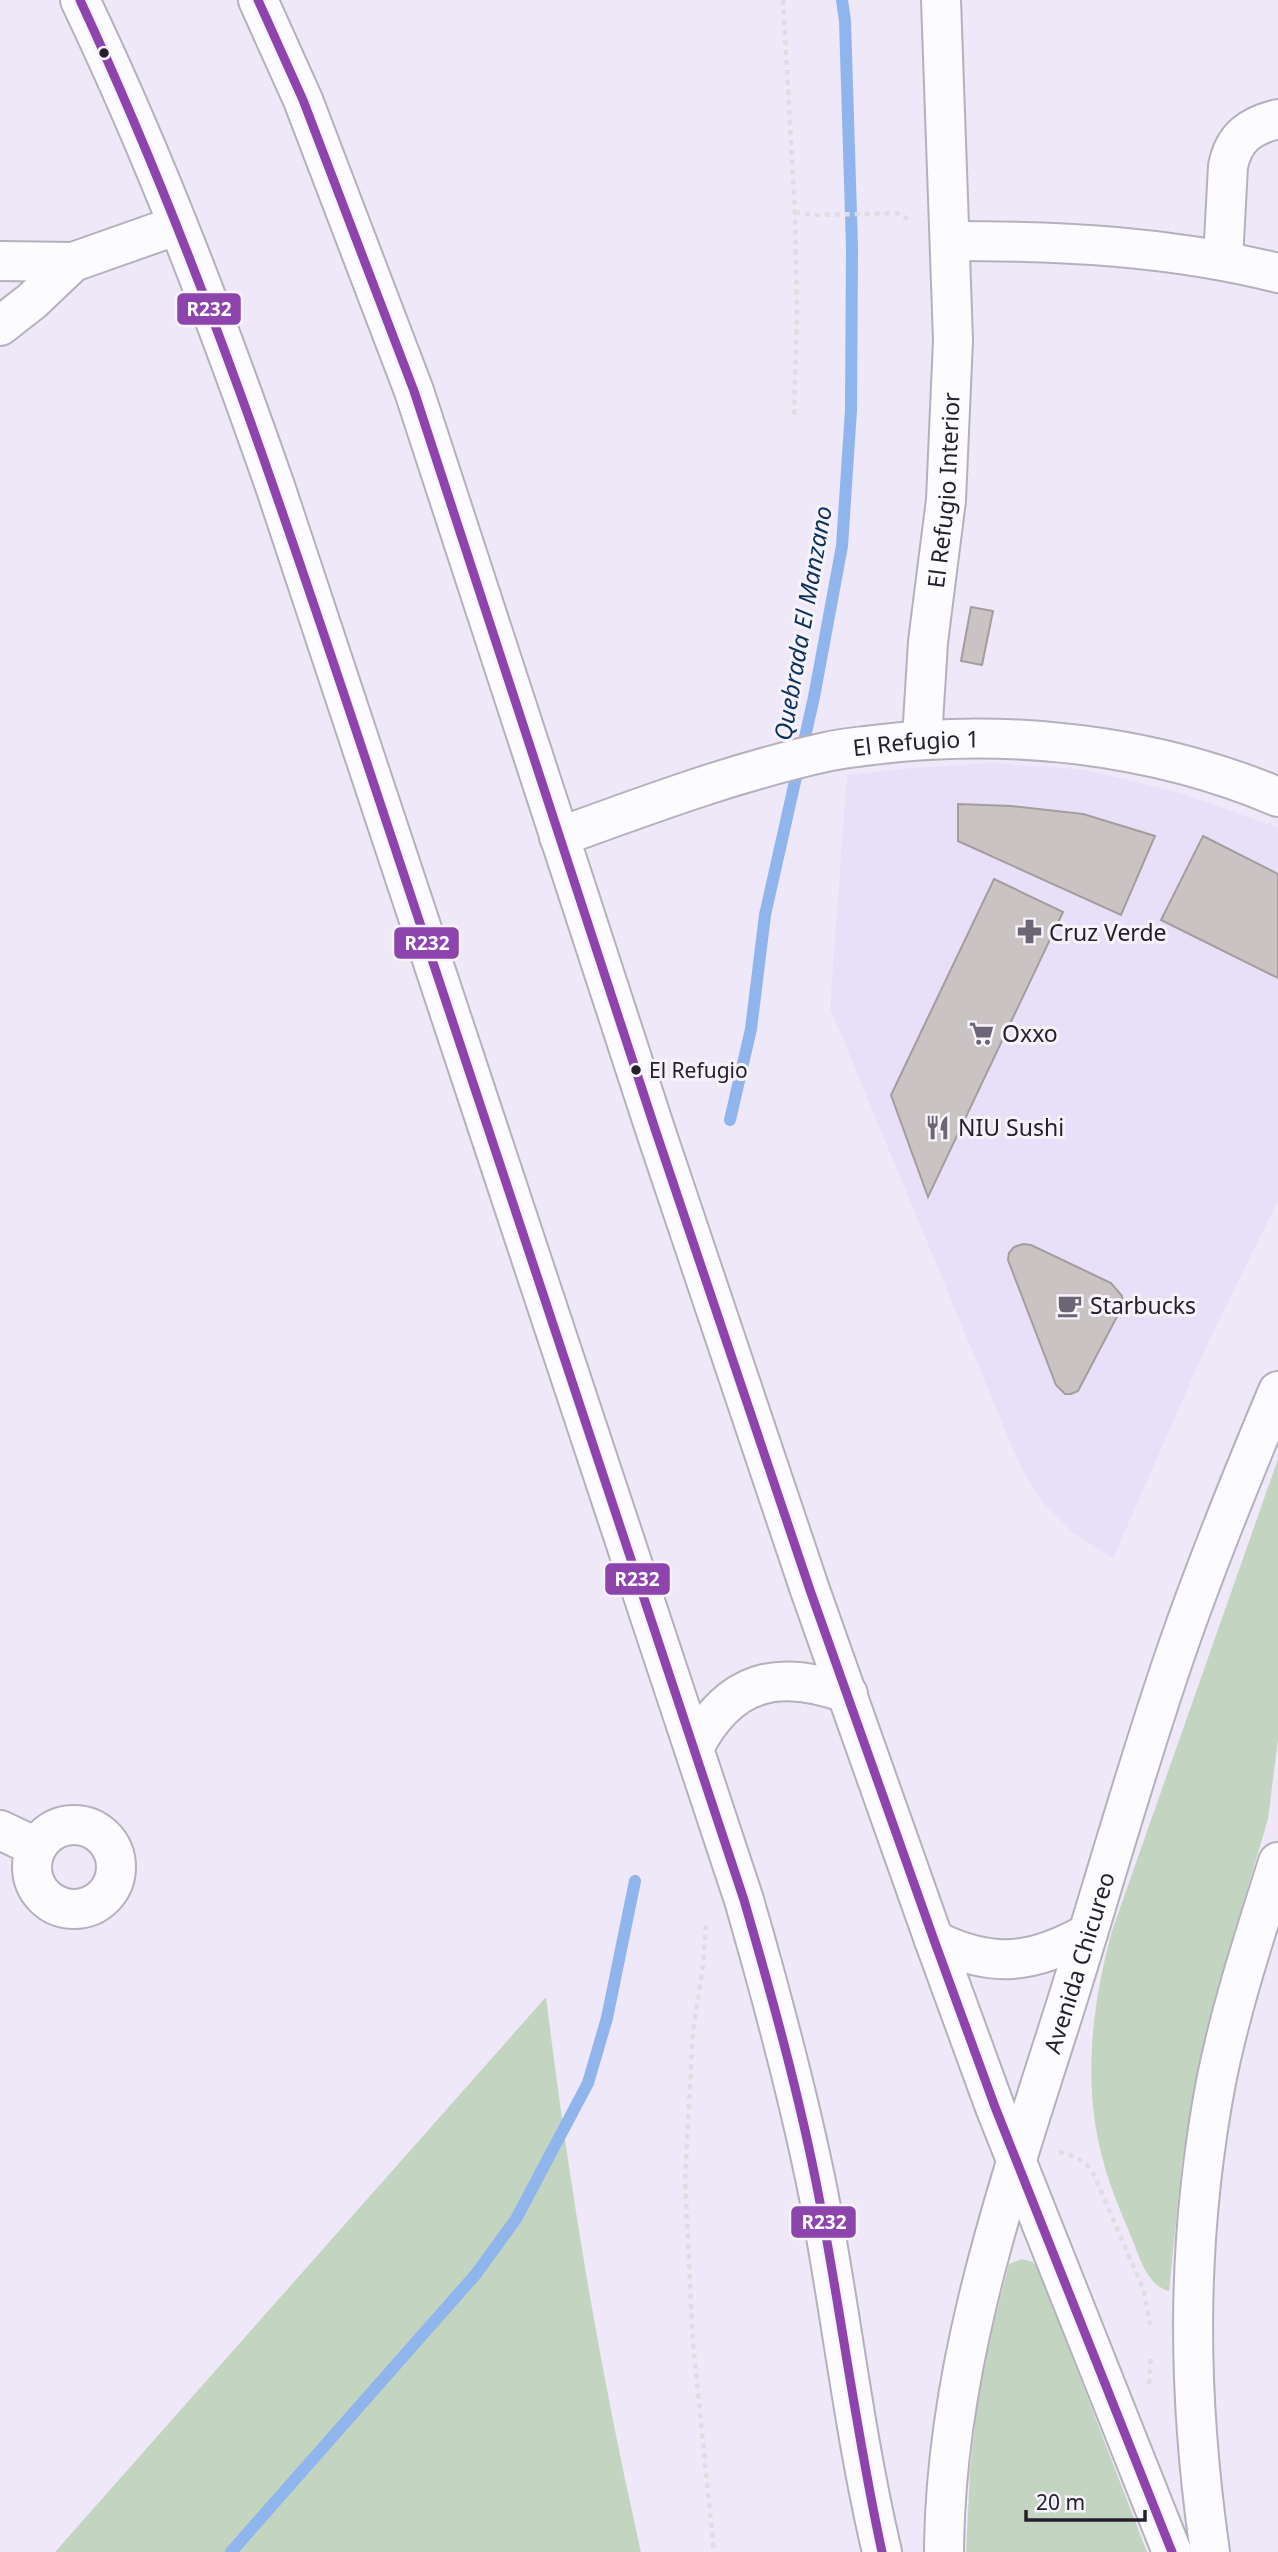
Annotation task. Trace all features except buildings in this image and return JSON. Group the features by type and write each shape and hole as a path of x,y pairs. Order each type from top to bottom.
{"street":[{"path":"258,0 303,100 414,391 810,1590 934,1940 1017,2162 1172,2552"},
{"name":"El Refugio Interior","path":"922,739 928,642 946,500 953,340 941,0"},
{"path":"93,10 229,356 298,554 744,1900 802,2111 833,2278 853,2412 882,2552"},
{"path":"1223,260 1231,153 1244,133 1252,127 1278,119"},
{"path":"0,261 73,262 178,225"},
{"path":"951,241 1146,248 1223,260 1278,273"},
{"path":"0,326 32,301 73,262"},
{"name":"El Refugio 1","path":"559,836 764,767 829,751 922,739 991,738 1059,743 1134,754 1207,771 1278,797"},
{"name":"Avenida Chicureo","path":"944,2552 950,2458 958,2392 972,2327 1017,2162 1175,1656 1210,1558 1278,1391"},
{"path":"694,1748 706,1725 723,1706 757,1685 798,1681 824,1685 848,1695"},
{"path":"0,1830 36,1847"},
{"path":"1210,2552 1197,2450 1192,2382 1192,2292 1198,2202 1206,2141 1225,2044 1251,1945 1278,1862"},
{"path":"934,1940 958,1953 1003,1960 1054,1950 1088,1933"}],"path":[{"path":"783,0 795,212 797,314 794,416"},
{"path":"795,212 816,215 897,213"},
{"path":"706,1925 693,2031 685,2180 693,2343 714,2552"},
{"path":"1055,2151 1070,2154 1092,2170 1144,2291 1151,2327"},
{"path":"1149,2392 1151,2352"}],"shaded area":[{"path":"993,763 1086,770 1181,793 1278,828 1278,1200 1205,1349 1113,1558 1072,1532 1043,1503 1021,1468 830,1008 847,775"}],"green space":[{"path":"1278,1459 1278,1739 1268,1819 1214,2002 1196,2082 1182,2162 1169,2291 1150,2278 1142,2263 1103,2160 1091,2074 1095,2016 1112,1931"},
{"path":"546,1997 586,2276 641,2552 55,2552"},
{"path":"1022,2259 1033,2262 1038,2269 1147,2552 966,2552 970,2470 984,2362 1009,2264"}],"waterway":[{"name":"Quebrada El Manzano","path":"730,1120 751,1029 765,915 814,697 842,546 851,410 852,247 845,21 842,0"},
{"path":"231,2552 476,2274 516,2219 588,2083 607,2018 635,1881"}],"transit line":[{"name":"R232","path":"80,0 172,214 254,431 744,1900 811,2155 882,2552"},
{"name":"R232","path":"258,0 303,100 414,391 656,1132 810,1590 934,1940 995,2107 1172,2552"}],"place":[{"name":"Cruz Verde","path":"1029,932"},
{"name":"Oxxo","path":"982,1033"},
{"name":"El Refugio","path":"636,1070"},
{"name":"NIU Sushi","path":"938,1127"},
{"name":"Starbucks","path":"1070,1305"}]}
